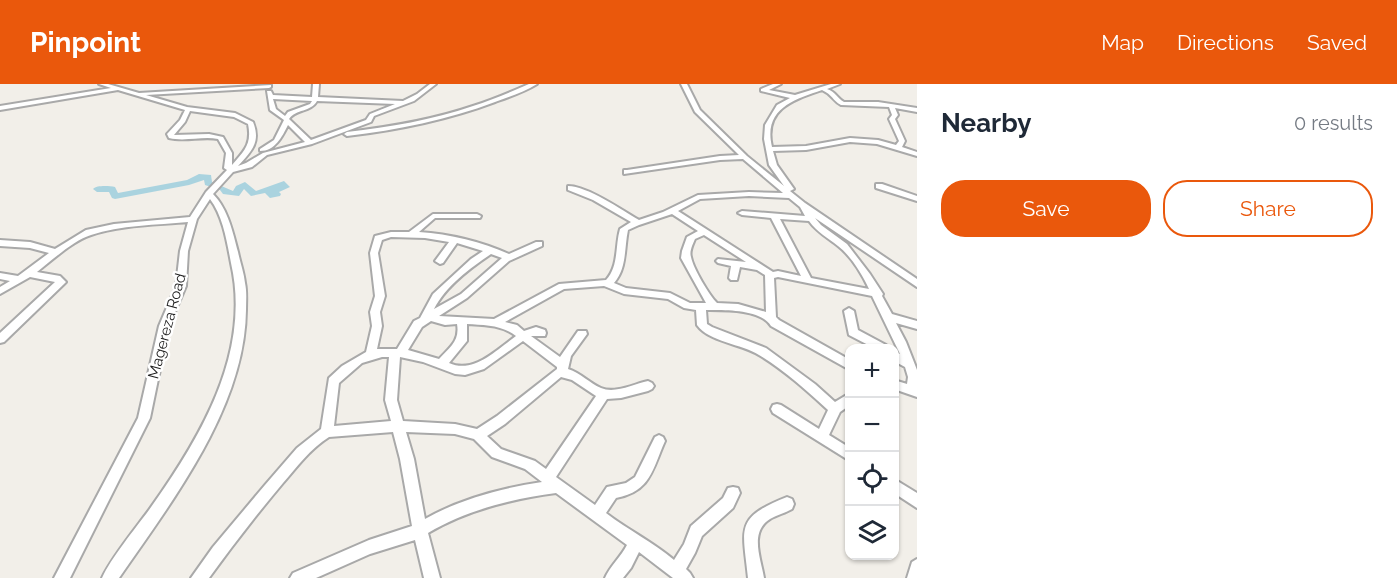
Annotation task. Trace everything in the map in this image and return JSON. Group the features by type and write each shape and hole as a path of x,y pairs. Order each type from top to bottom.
{"street":[{"path":"103,84 110,84"},
{"name":"Magereza Road","path":"62,578 144,418 164,326 180,286 184,251 193,219 209,194 250,147 254,134 251,123 235,115 188,110 103,84"},
{"path":"257,158 256,153 277,141 286,119 292,112 310,108 315,100 316,84"},
{"path":"188,110 182,122 170,134 171,137 221,138 229,153 229,169 232,170 251,165 257,158 268,153 310,143 365,123 372,115 420,96 433,84"},
{"path":"332,136 390,129 439,118 495,100 534,84"},
{"path":"684,84 697,111 745,157 797,201 917,284"},
{"path":"778,84 763,90 795,97"},
{"path":"837,84 795,97 779,106 768,125 769,149 774,167 809,219 847,249 878,294 911,364 914,392 899,386"},
{"path":"134,95 270,85 272,109 286,119 310,143"},
{"path":"0,108 117,89"},
{"path":"823,89 833,93 841,103 917,110"},
{"path":"270,97 406,103"},
{"path":"891,106 895,115 892,119 898,126 898,136 902,141 898,148"},
{"path":"769,149 806,148 850,140 878,142 917,154"},
{"path":"725,149 730,157"},
{"path":"627,172 730,157 745,157"},
{"path":"879,186 917,199"},
{"path":"571,188 596,198 637,222"},
{"path":"110,578 201,442 220,403 236,361 241,304 238,275 233,246 217,200 209,194"},
{"path":"606,284 614,277 621,258 622,231 637,222 673,211 698,197 761,194 797,201"},
{"path":"673,211 686,223 705,231 766,271 771,317"},
{"path":"742,213 809,219"},
{"path":"410,235 433,216 477,216"},
{"path":"774,216 808,280"},
{"path":"0,291 29,274 81,235 94,231 193,219"},
{"path":"705,231 690,237 686,258 706,297 715,308"},
{"path":"371,354 376,326 375,312 380,296 374,253 381,236 410,235 455,240 492,249 509,258"},
{"path":"440,261 455,240"},
{"path":"0,243 37,247 56,252"},
{"path":"432,578 420,531 410,471 391,400 398,352 415,329 428,319 464,296 509,258 539,244"},
{"path":"428,319 436,296 474,261 492,249"},
{"path":"847,249 865,249"},
{"path":"722,261 878,294"},
{"path":"734,279 736,263"},
{"path":"0,339 61,282 56,278 29,274"},
{"path":"0,276 18,279"},
{"path":"496,323 562,286 606,284 624,291 670,296 688,306 744,309 771,317 780,327 845,364"},
{"path":"701,307 702,325 708,330 762,351 811,387 835,409"},
{"path":"849,311 853,332 875,344"},
{"path":"888,317 917,325"},
{"path":"428,319 496,323 511,327 562,368 603,393 612,394 648,386"},
{"path":"441,364 462,341 464,334 461,320"},
{"path":"327,432 333,381 371,354 398,352 458,370 470,371 523,336 534,331 541,333"},
{"path":"478,435 501,420 562,368 566,355 582,334"},
{"path":"298,578 369,547 420,531 442,517 474,504 553,483 583,425 603,399 603,393"},
{"path":"821,437 835,409 845,401"},
{"path":"777,409 845,452"},
{"path":"199,578 239,525 295,459 312,442 327,432 398,426 455,429 478,435 497,453 530,465 681,574 696,531 728,503 733,493"},
{"path":"598,516 612,492 629,489 640,482 659,441"},
{"path":"899,488 917,501"},
{"path":"756,578 749,545 754,525 764,515 787,504"},
{"path":"613,578 626,563 636,543"},
{"path":"915,578 917,567"}],"waterway":[{"path":"97,189 112,189 115,196 189,182 199,177 208,177 208,183 236,194 239,188 245,185 254,194 284,184 286,187 268,192 270,195 277,194"}]}
